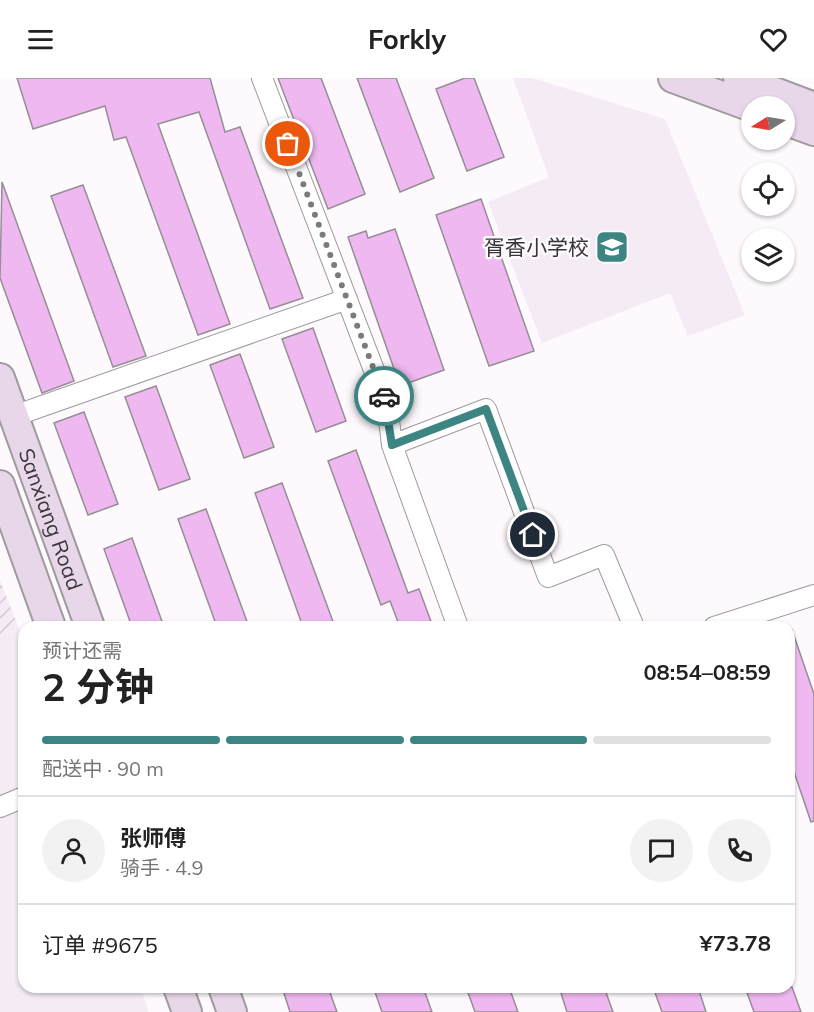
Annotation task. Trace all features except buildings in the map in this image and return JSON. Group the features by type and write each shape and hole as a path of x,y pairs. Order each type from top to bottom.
{"main road":[{"path":"673,78 741,103"},
{"path":"738,78 814,107"},
{"path":"795,124 814,131"},
{"name":"Sanxiang Road","path":"0,378 7,418 88,621"},
{"name":"Sanxiang Road","path":"0,485 49,621"},
{"path":"180,993 187,1012"},
{"path":"225,993 232,1012"}],"street":[{"path":"262,78 387,404 392,445 456,621"},
{"path":"7,418 346,299"},
{"path":"392,445 486,409 548,577 604,555 632,621"},
{"path":"733,621 814,595"},
{"path":"0,807 18,800"}],"shaded area":[{"name":"胥香小学校","path":"513,78 532,78 665,119 745,315 688,336 670,293 542,343 488,202 549,177"},
{"path":"0,580 18,629 0,636"},
{"path":"18,629 18,993 142,993 149,1012 0,1012 0,636"}],"way so far":[{"path":"288,144 384,396"}],"place":[{"name":"胥香小学校","path":"612,247"}],"route":[{"path":"384,396 392,445 486,409 533,535"}]}
